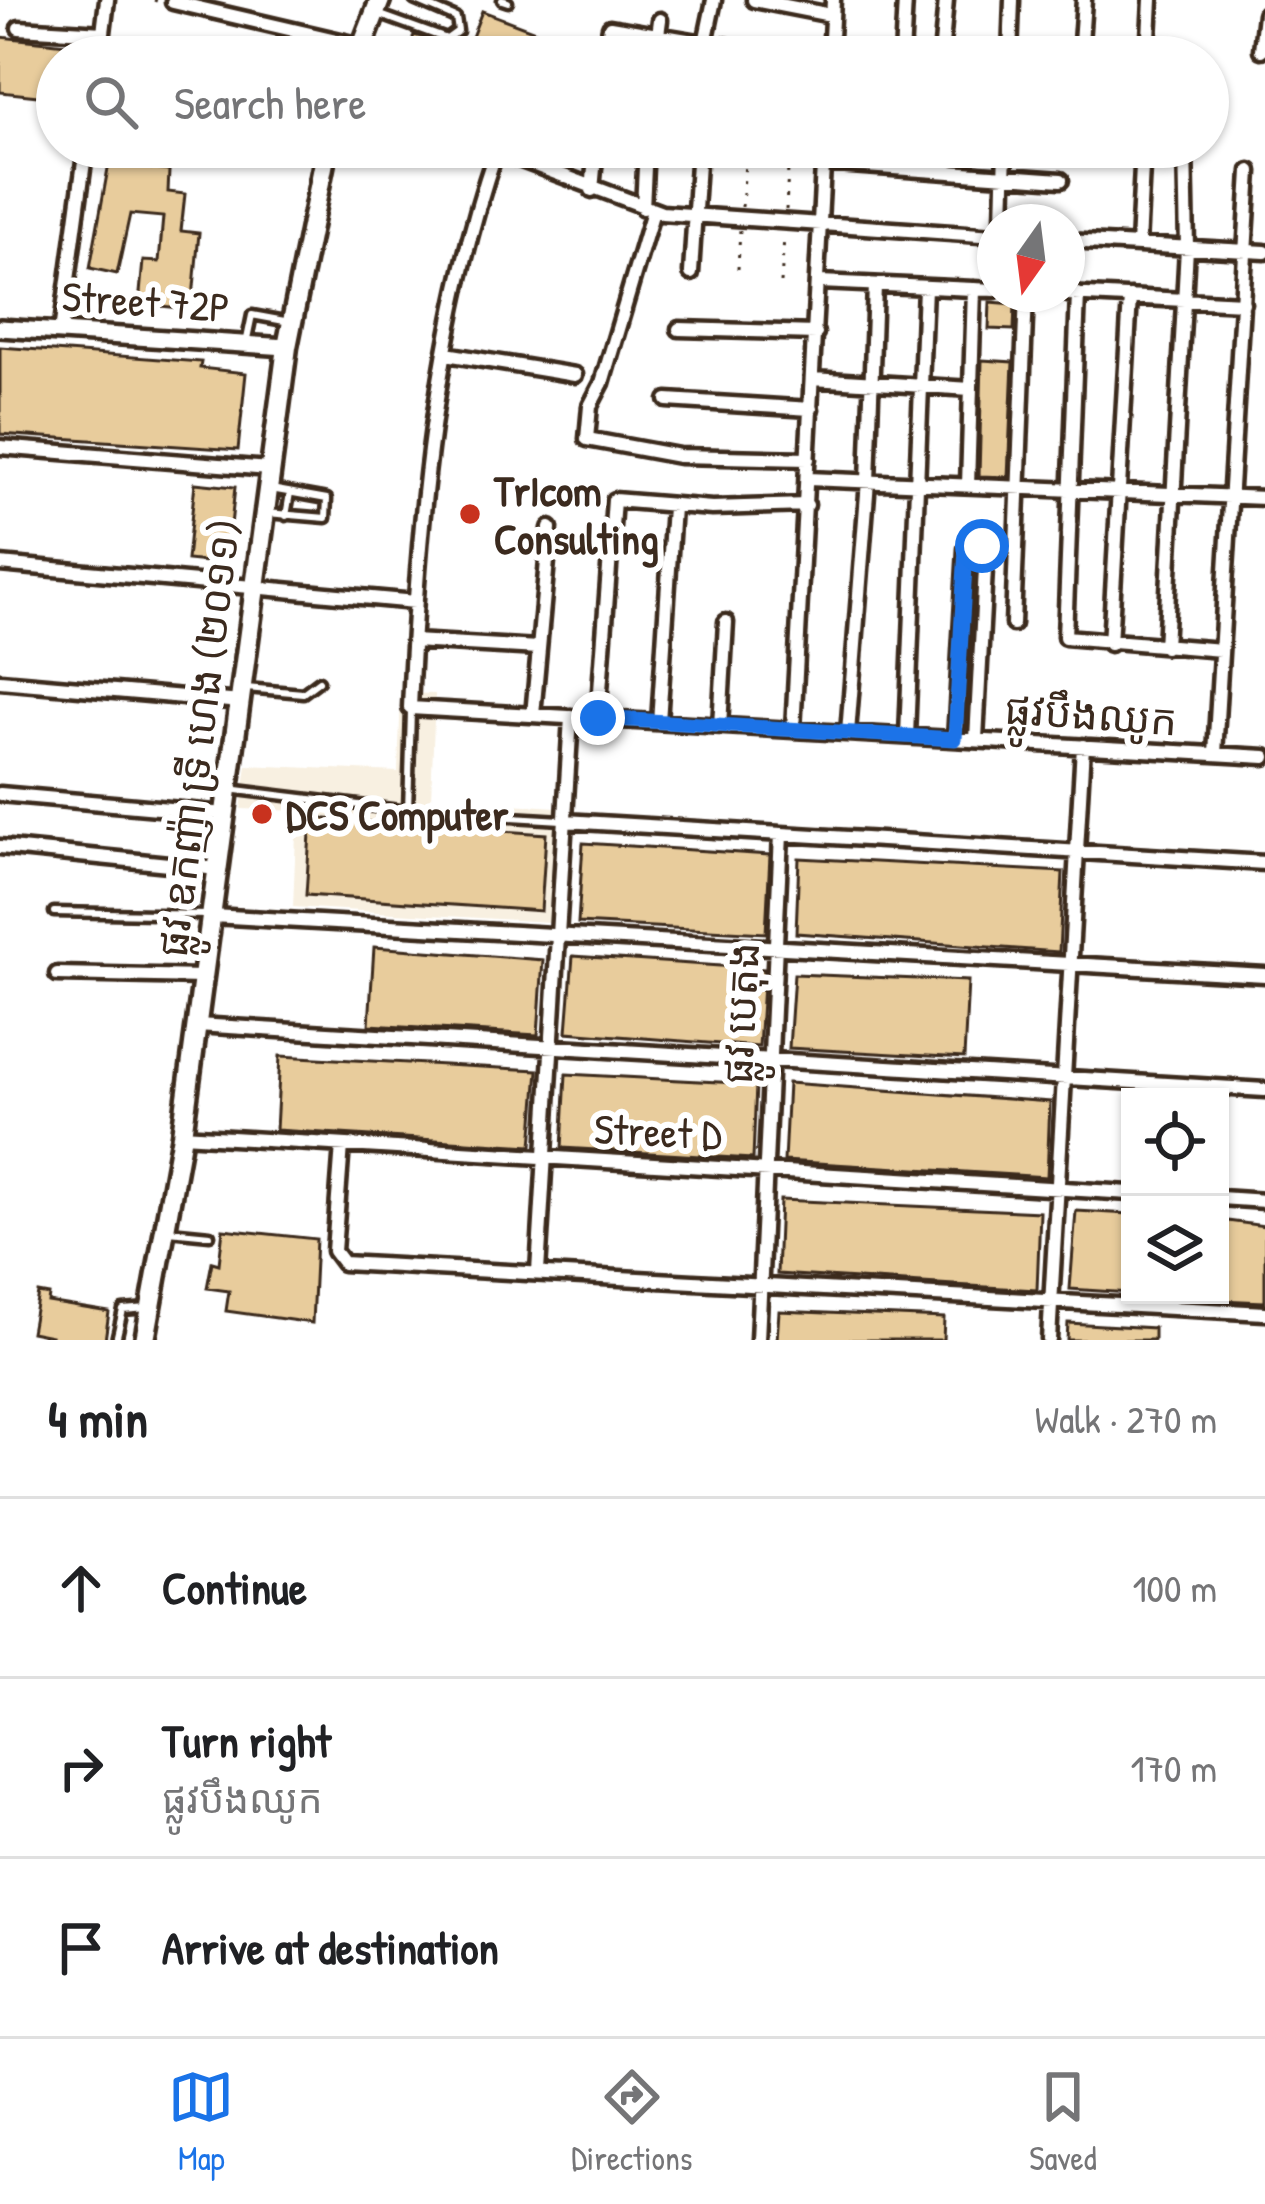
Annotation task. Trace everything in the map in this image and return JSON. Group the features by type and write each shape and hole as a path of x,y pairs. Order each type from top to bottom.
{"main road":[{"path":"366,36 377,6"},
{"name":"ផ្លូវ ឧកញ៉ា ទ្រី ហេង (២០១១)","path":"146,1340 182,1135 287,347 323,168"}],"street":[{"path":"104,36 107,0"},
{"path":"707,36 714,0"},
{"path":"754,0 832,7"},
{"path":"903,36 904,0"},
{"path":"943,36 946,0"},
{"path":"1011,36 1012,0"},
{"path":"1081,36 1084,0"},
{"path":"1149,36 1151,0"},
{"path":"173,2 300,36"},
{"path":"1261,50 1265,14"},
{"path":"608,36 610,27 659,27 677,36"},
{"path":"658,36 659,27"},
{"path":"19,28 104,33"},
{"path":"61,332 83,168"},
{"path":"410,708 429,453 488,168"},
{"path":"538,168 648,209 694,219 977,235"},
{"path":"592,190 594,168"},
{"path":"647,168 648,209 602,383 590,406 586,439 679,456 808,459"},
{"path":"692,273 698,168"},
{"path":"793,730 823,168"},
{"path":"888,168 1060,180"},
{"path":"1003,204 1004,168"},
{"path":"1138,245 1143,168"},
{"path":"1165,647 1185,300 1186,168"},
{"path":"1215,754 1250,171"},
{"path":"1085,242 1265,252"},
{"path":"820,282 974,290 968,485"},
{"path":"848,733 868,481 874,284"},
{"path":"907,736 925,287"},
{"path":"1085,295 1243,303"},
{"path":"1110,644 1130,297"},
{"path":"1013,624 1025,312"},
{"path":"1072,312 1065,637 1221,650"},
{"name":"Street 72P","path":"0,328 287,347"},
{"path":"679,329 816,333"},
{"path":"446,354 575,375"},
{"path":"813,379 971,389"},
{"path":"667,400 811,409"},
{"path":"0,448 268,479"},
{"path":"808,478 1265,498"},
{"path":"598,718 611,508 620,498 673,507 807,505"},
{"path":"659,722 673,507"},
{"path":"533,715 550,528"},
{"path":"955,739 966,549 973,544 986,550 976,740"},
{"path":"0,564 196,579 224,577 254,585 415,602"},
{"path":"720,725 726,622"},
{"path":"413,641 538,648"},
{"path":"0,681 172,695 242,695"},
{"name":"ផ្លូវបឹងឈូក","path":"410,708 1265,757"},
{"path":"538,1272 572,717"},
{"path":"1049,1340 1083,746"},
{"path":"0,794 226,814"},
{"path":"566,820 1265,862"},
{"name":"ផ្លូវ បេតុង","path":"758,1340 781,834"},
{"path":"0,848 218,869"},
{"path":"212,916 1265,975"},
{"path":"57,974 204,977"},
{"path":"197,1025 1265,1090"},
{"name":"Street D","path":"182,1135 1121,1192"},
{"path":"341,1145 336,1260 1265,1313"},
{"path":"1229,1199 1265,1201"}],"lane":[{"path":"414,0 456,18 458,32 452,36"},
{"path":"377,6 433,36"},
{"path":"246,343 252,315 292,322"},
{"path":"263,513 324,520 328,502 290,493 268,479"},
{"path":"286,516 290,493"},
{"path":"242,695 303,694 319,681"},
{"path":"408,811 410,708"},
{"path":"230,789 408,811 566,820"},
{"path":"54,912 212,916"},
{"path":"165,1230 210,1235"},
{"path":"116,1340 123,1310 151,1308"}],"shaded area":[{"path":"401,693 435,694 431,799 572,808 566,923 293,907 297,811 241,809 247,765 398,772"}],"building":[{"path":"482,11 549,36 472,36"},
{"path":"0,37 36,41 36,96 0,92"},
{"path":"108,168 169,171 168,192 185,194 181,231 199,233 192,309 139,304 143,261 159,262 163,217 130,214 117,274 90,268"},
{"path":"990,312 1015,312 1014,330 989,329"},
{"path":"0,347 201,362 200,368 246,373 238,450 0,434"},
{"path":"982,360 1013,362 1008,477 979,476"},
{"path":"195,483 235,487 227,564 187,560"},
{"path":"311,818 546,834 541,911 306,895"},
{"path":"583,843 770,855 766,933 578,923"},
{"path":"799,858 1063,872 1059,952 796,933"},
{"path":"374,947 543,960 538,1035 369,1025"},
{"path":"573,956 764,969 759,1047 567,1032"},
{"path":"794,974 968,981 964,1058 789,1048"},
{"path":"280,1056 538,1070 532,1146 276,1130"},
{"path":"566,1074 756,1084 753,1159 562,1148"},
{"path":"788,1083 1050,1102 1047,1177 784,1161"},
{"path":"780,1200 1040,1212 1037,1290 777,1274"},
{"path":"1076,1211 1121,1214 1121,1292 1070,1289"},
{"path":"1229,1221 1265,1226 1265,1302 1229,1300"},
{"path":"223,1229 316,1239 312,1323 226,1311 229,1291 207,1288 212,1262 219,1264"},
{"path":"38,1293 49,1295 48,1302 109,1312 105,1340 50,1340 51,1336 31,1332"},
{"path":"779,1311 944,1318 943,1340 777,1340"},
{"path":"1068,1323 1154,1328 1154,1340 1067,1340"}],"place":[{"name":"TrIcom Consulting","path":"470,514"},
{"name":"DCS Computer","path":"262,814"}],"route":[{"path":"598,718 955,739 966,549 973,544 982,546"}]}
